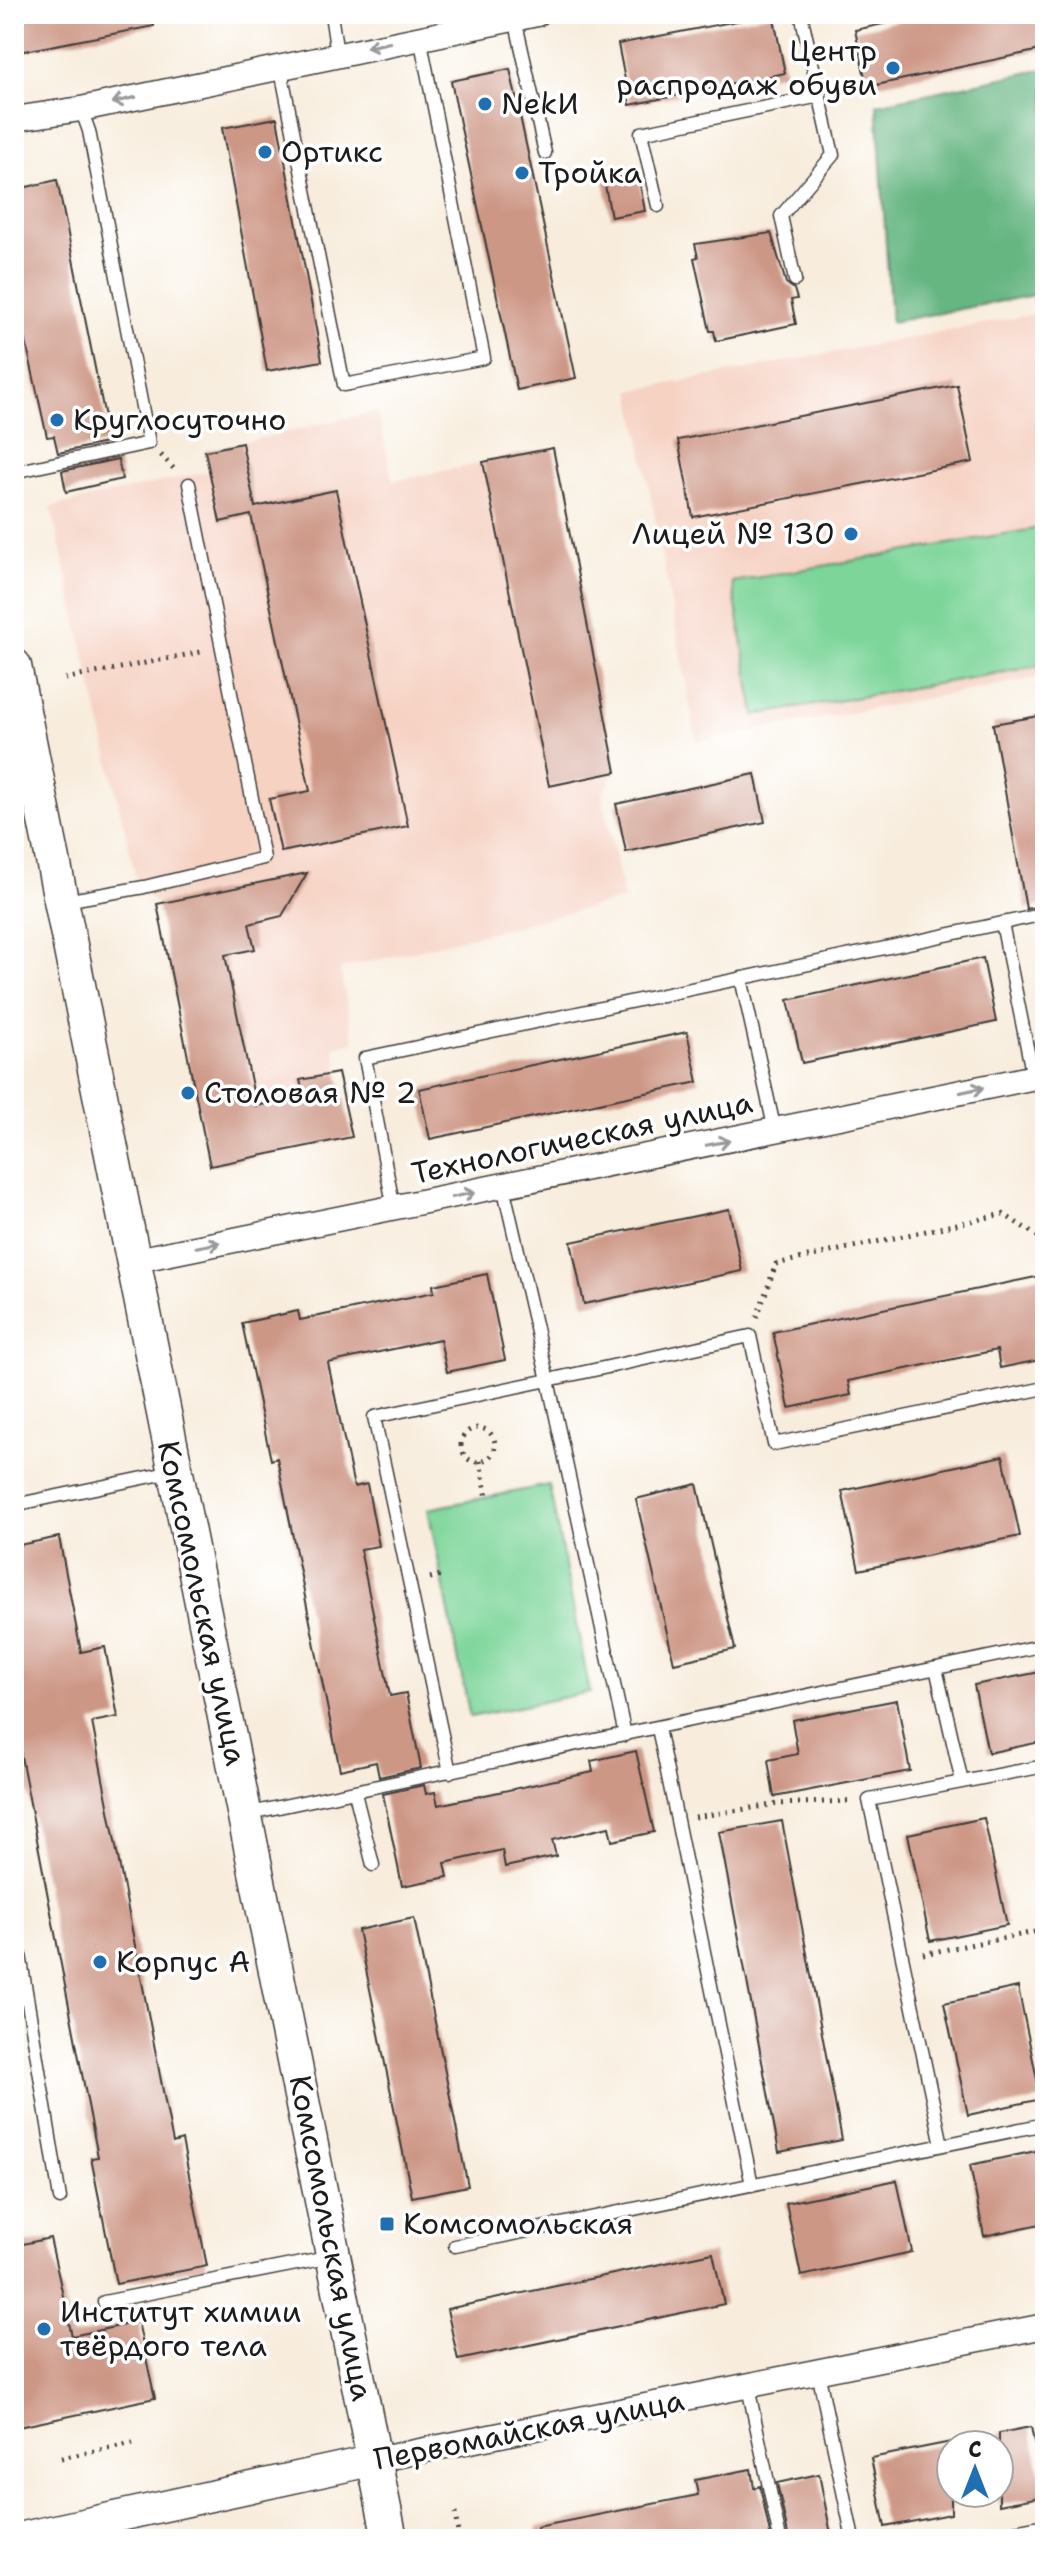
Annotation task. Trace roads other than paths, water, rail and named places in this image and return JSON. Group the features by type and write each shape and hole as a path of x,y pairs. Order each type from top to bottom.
{"main road":[{"name":"Комсомольская улица","path":"14,666 390,2539"}],"street":[{"path":"14,119 81,109 526,16"},
{"name":"Технологическая улица","path":"131,1261 1039,1076"},
{"name":"Первомайская улица","path":"14,2539 375,2460 1045,2326"}],"lane":[{"path":"331,14 337,54"},
{"path":"795,280 781,216 833,155 801,14"},
{"path":"526,16 545,153"},
{"path":"280,65 344,385 484,358 420,37"},
{"path":"658,206 641,133 820,96"},
{"path":"14,472 149,443 89,131 81,109"},
{"path":"62,901 144,887 264,858 189,484"},
{"path":"394,1209 365,1058 1045,914"},
{"path":"1002,923 1039,1076"},
{"path":"741,978 775,1131"},
{"path":"503,1186 625,1735"},
{"path":"450,1772 374,1417 750,1336 774,1444 1045,1388"},
{"path":"14,1505 175,1472"},
{"path":"246,1814 1045,1645"},
{"path":"936,1668 962,1782"},
{"path":"658,1728 752,2185"},
{"path":"942,2145 869,1800 1045,1766"},
{"path":"355,1793 373,1865"},
{"path":"14,1918 60,2198"},
{"path":"455,2246 1045,2124"},
{"path":"104,2302 335,2257"},
{"path":"818,2372 853,2539"},
{"path":"748,2387 780,2539"},
{"path":"974,2539 1045,2525"}],"place":[{"name":"Центр распродаж обуви","path":"893,68"},
{"name":"NekИ","path":"485,104"},
{"name":"Ортикс","path":"265,152"},
{"name":"Тройка","path":"522,173"},
{"name":"Круглосуточно","path":"57,420"},
{"name":"Лицей № 130","path":"851,534"},
{"name":"Столовая № 2","path":"188,1093"},
{"name":"Корпус А","path":"100,1962"},
{"name":"Комсомольская","path":"387,2224"},
{"name":"Институт химии твёрдого тела","path":"44,2329"}]}
